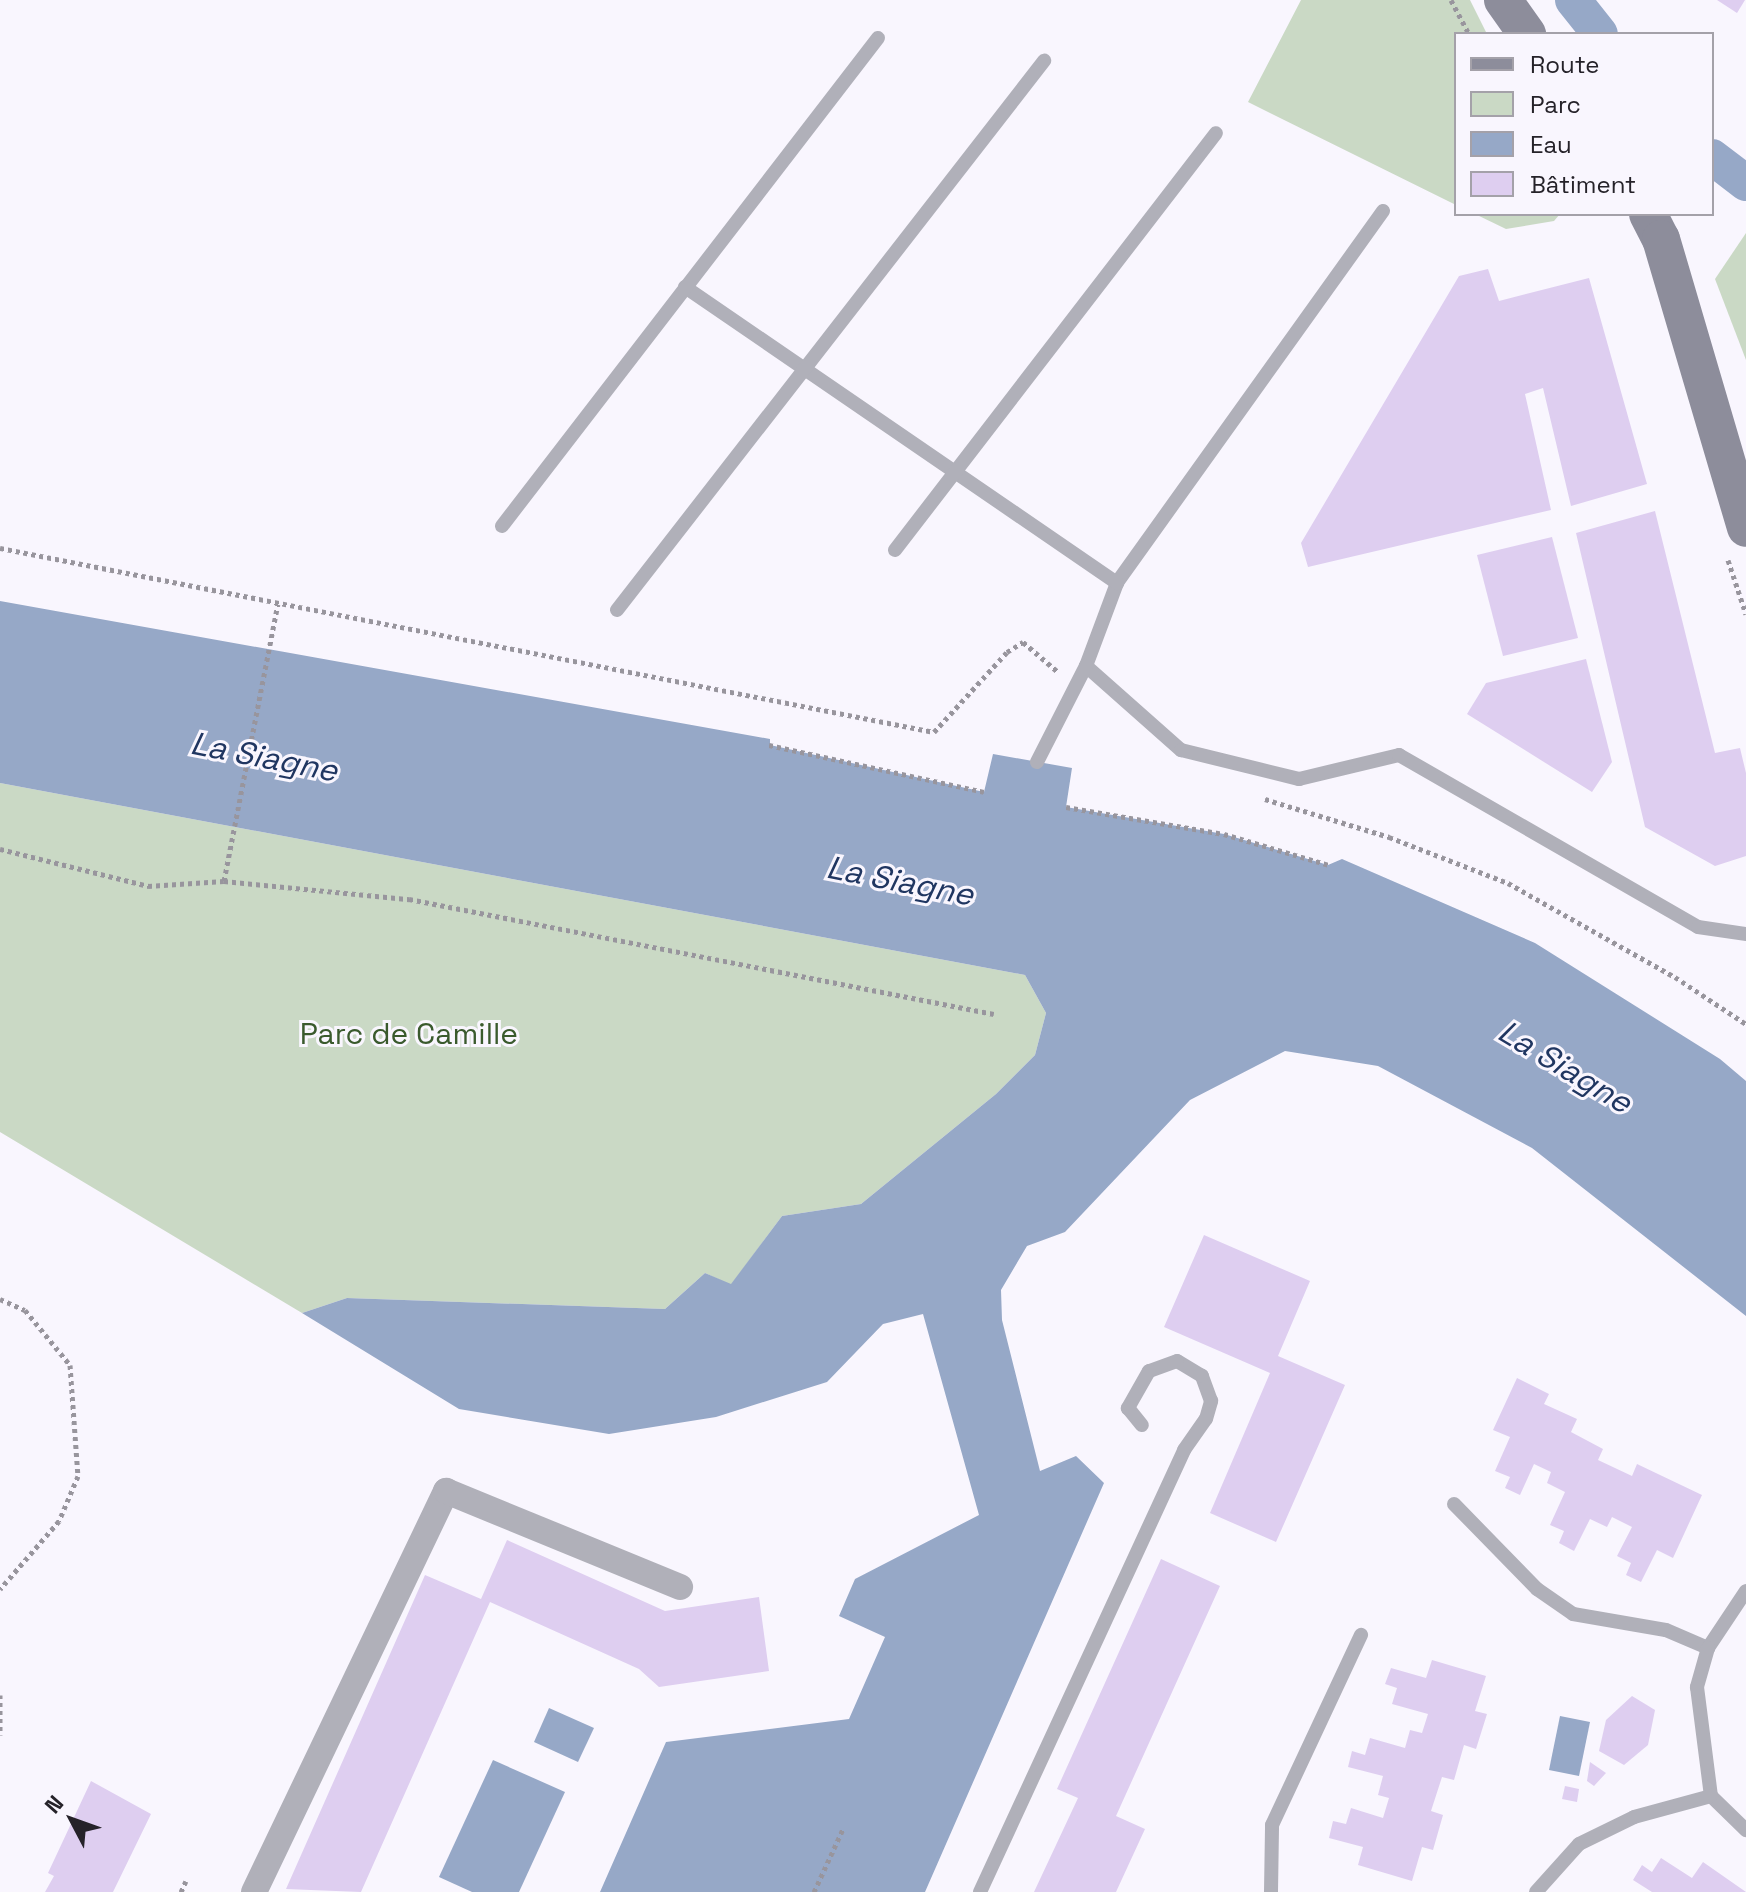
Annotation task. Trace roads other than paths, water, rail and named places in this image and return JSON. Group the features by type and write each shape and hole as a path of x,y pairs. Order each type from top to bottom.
{"main road":[{"path":"1503,0 1526,32"},
{"path":"1649,216 1661,239 1746,528"}],"street":[{"path":"254,1892 446,1491 680,1587"}],"lane":[{"path":"502,526 878,38"},
{"path":"617,610 1044,61"},
{"path":"895,550 1216,133"},
{"path":"1037,762 1086,666 1117,583 1383,211"},
{"path":"685,287 1117,583"},
{"path":"1086,666 1181,750 1299,779 1399,755 1698,927 1746,934"},
{"path":"980,1892 1184,1450 1206,1419 1211,1401 1202,1376 1177,1361 1149,1371 1128,1408 1142,1425"},
{"path":"1454,1504 1537,1589 1573,1614 1666,1630 1708,1648"},
{"path":"1746,1591 1708,1648 1697,1687 1711,1796 1746,1830"},
{"path":"1271,1892 1272,1825 1361,1635"},
{"path":"1536,1892 1579,1844 1634,1817 1711,1796"}],"water":[{"name":"La Siagne","path":"0,601 770,739 770,745 984,792 993,754 1072,768 1066,807 1224,834 1328,865 1342,859 1535,943 1720,1059 1746,1081 1746,1316 1532,1148 1378,1066 1285,1051 1190,1100 1065,1232 1027,1246 1001,1290 1002,1320 1040,1471 1076,1456 1104,1483 925,1892 600,1892 666,1742 849,1719 885,1637 839,1616 855,1579 979,1515 923,1314 883,1324 827,1382 716,1417 609,1434 459,1409 302,1313 347,1298 665,1309 705,1273 731,1284 782,1216 861,1204 996,1094 1035,1055 1046,1013 1025,975 0,783"},
{"path":"549,1708 594,1728 578,1762 534,1742"},
{"path":"1560,1716 1590,1722 1579,1776 1549,1770"},
{"path":"493,1760 565,1792 519,1892 472,1892 439,1877"}],"waterway":[{"path":"1573,0 1598,32"},
{"path":"1714,159 1746,183"}],"park label":[{"name":"Parc de Camille","path":"409,1034"}]}
